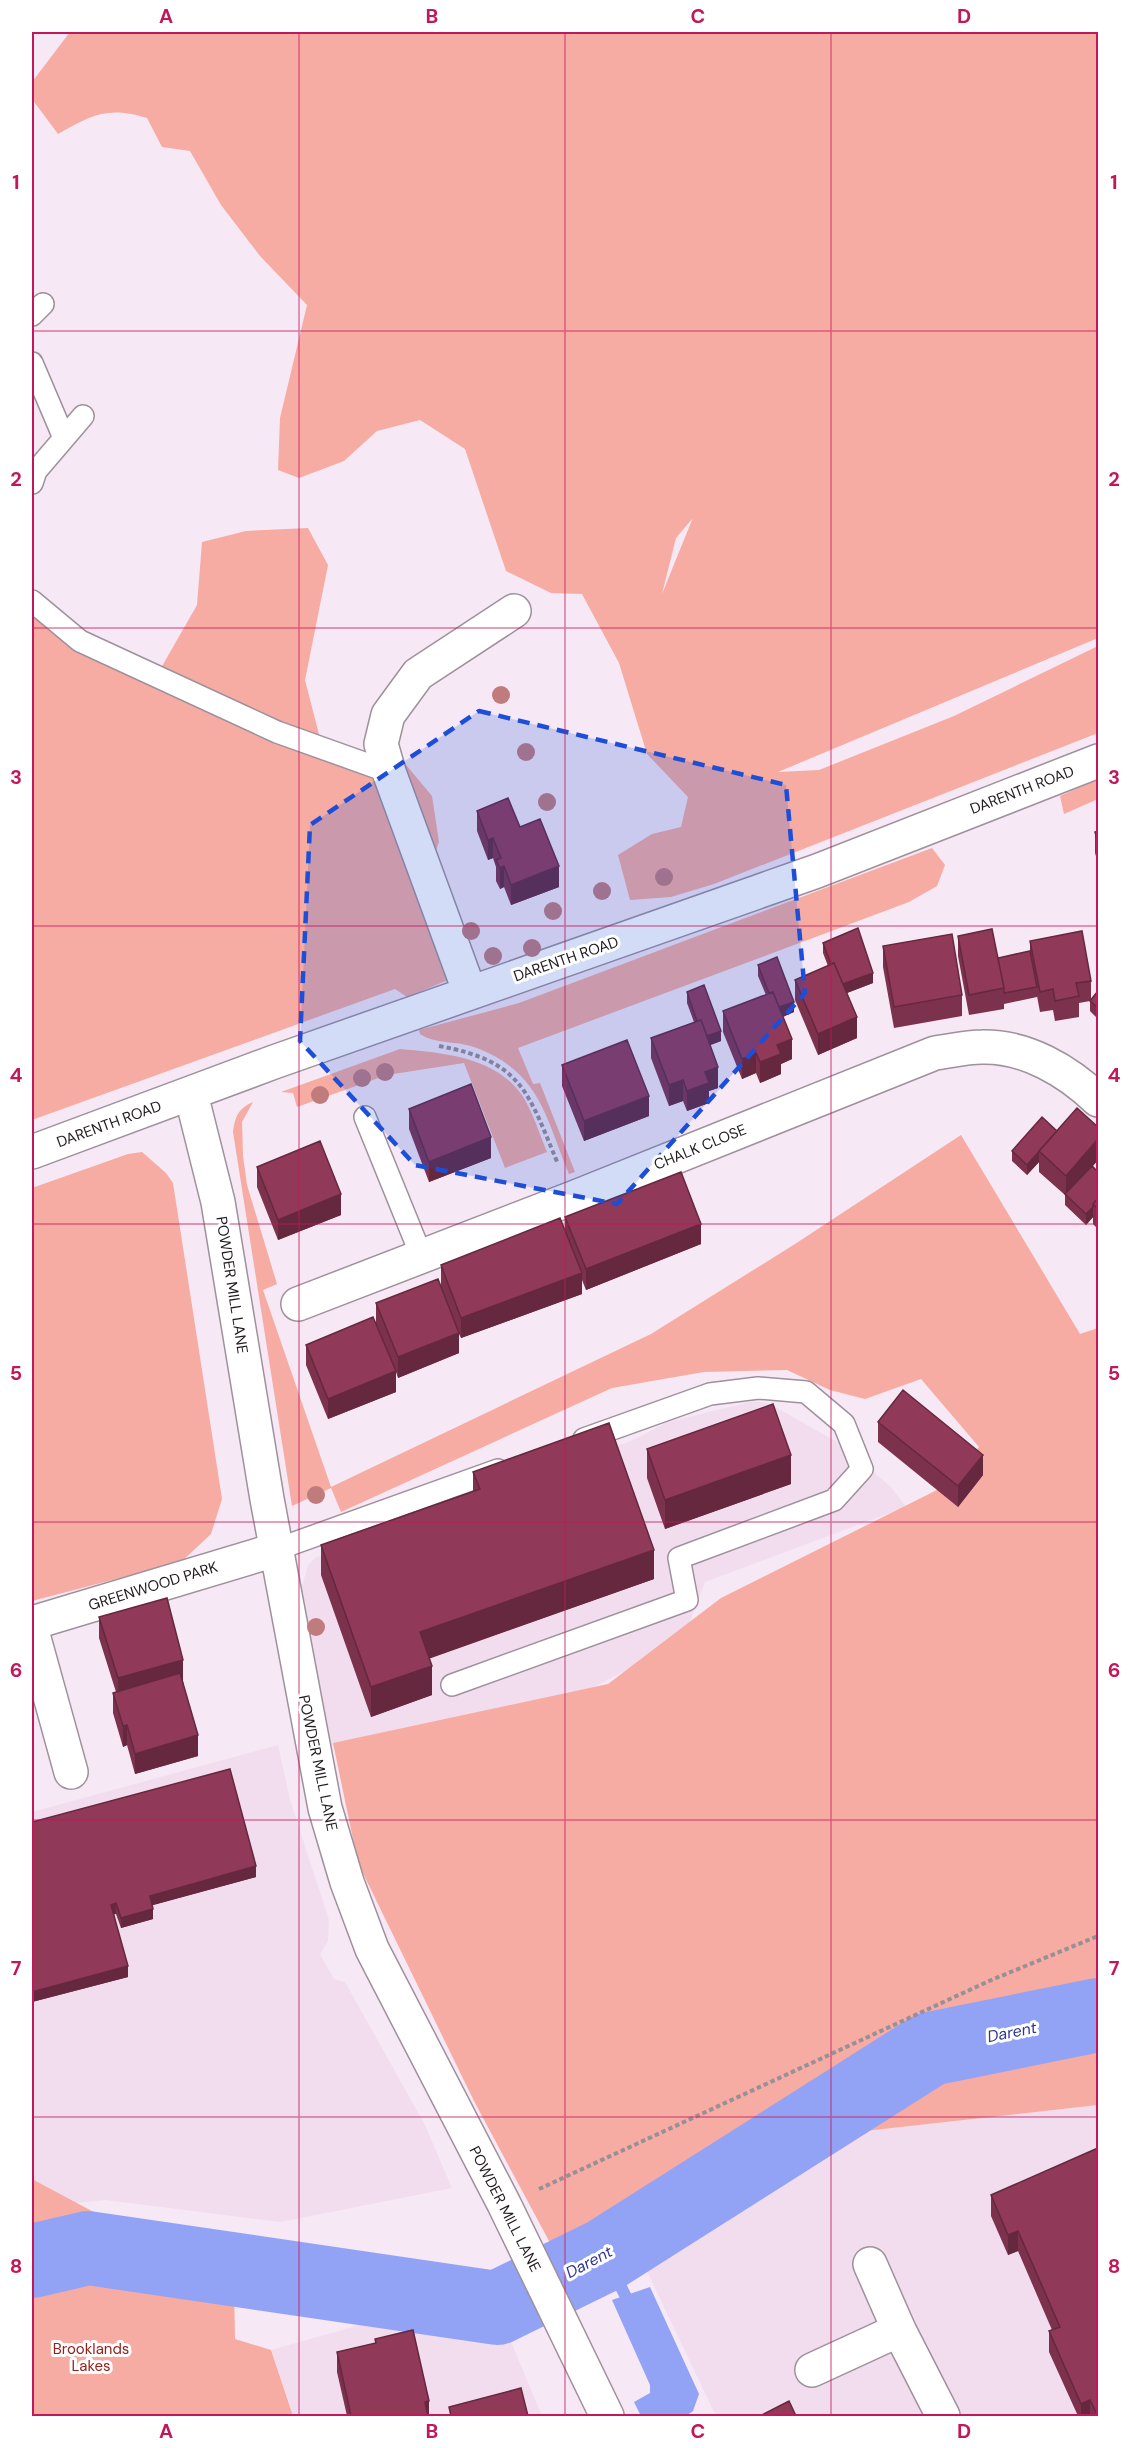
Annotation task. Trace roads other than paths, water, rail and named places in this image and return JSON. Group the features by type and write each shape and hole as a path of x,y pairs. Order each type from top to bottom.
{"street":[{"path":"470,993 389,772 381,744 388,715 418,674 514,611"},
{"name":"DARENTH ROAD","path":"32,1152 470,993 817,871 1098,760"},
{"name":"CHALK CLOSE","path":"298,1304 573,1198 935,1053 982,1046 1013,1051 1048,1064 1076,1080 1098,1100"},
{"name":"POWDER MILL LANE","path":"189,1095 218,1202 276,1550 325,1808 347,1882 372,1949 504,2204 607,2416"},
{"name":"GREENWOOD PARK","path":"32,1623 276,1550"},
{"path":"32,1632 71,1772"},
{"path":"870,2264 899,2330 944,2416"},
{"path":"812,2370 899,2330"}],"lane":[{"path":"32,363 64,438"},
{"path":"32,483 36,471 83,416"},
{"path":"32,601 80,641 277,732 389,772"},
{"path":"365,1116 421,1255"},
{"path":"452,1685 687,1600 678,1558 834,1500 862,1468 844,1424 806,1392 758,1388 710,1394 566,1446"},
{"path":"276,1550 521,1462"}],"water":[{"path":"650,2287 699,2394 693,2411 686,2416 641,2416 634,2402 650,2393 650,2385 612,2300"}],"waterway":[{"name":"Darent","path":"32,2261 88,2248 497,2308 605,2255 930,2049 1098,2015"},
{"path":"605,2255 631,2307"}],"park label":[{"name":"Brooklands Lakes","path":"91,2358"}]}
